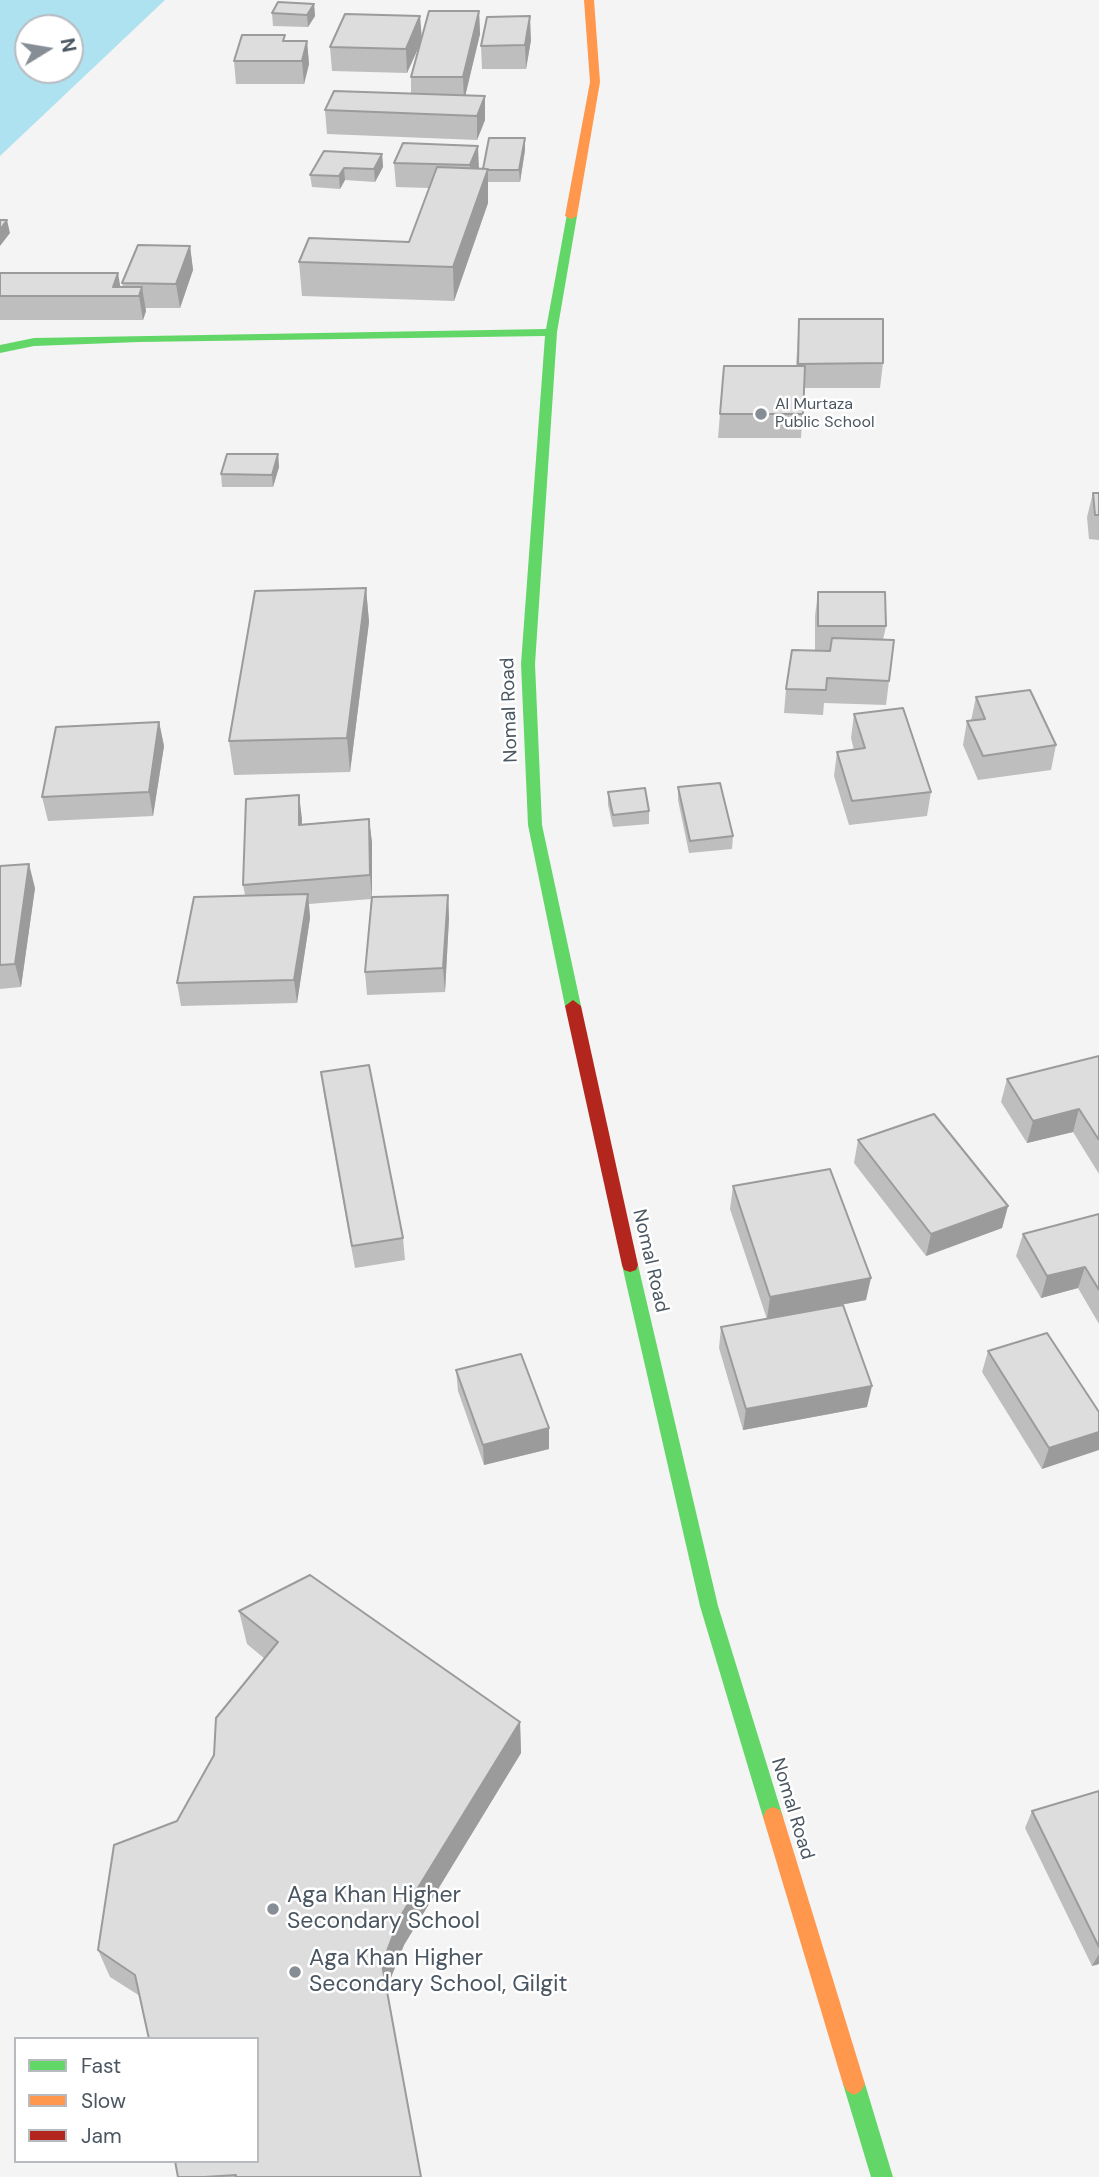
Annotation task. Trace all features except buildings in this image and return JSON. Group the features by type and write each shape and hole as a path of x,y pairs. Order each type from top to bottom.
{"main road":[{"name":"Nomal Road","path":"589,0 595,82 551,332 528,664 535,825 593,1105 709,1606 882,2177"},
{"path":"0,349 34,342 139,338 551,332"}],"water":[{"path":"0,0 165,0 84,77 84,14 14,14 14,84 76,84 0,156"}],"traffic: fast":[{"path":"571,216 551,332 528,664 535,825 573,1006"},
{"path":"0,349 34,342 139,338 551,332"},
{"path":"630,1265 709,1606 773,1817"},
{"path":"854,2084 882,2177"}],"traffic: slow":[{"path":"571,216 595,82 589,0"},
{"path":"773,1817 854,2084"}],"traffic: jam":[{"path":"573,1006 630,1265"}],"place":[{"name":"Al Murtaza Public School","path":"761,414"},
{"name":"Aga Khan Higher Secondary School","path":"273,1909"},
{"name":"Aga Khan Higher Secondary School, Gilgit","path":"295,1972"}]}
